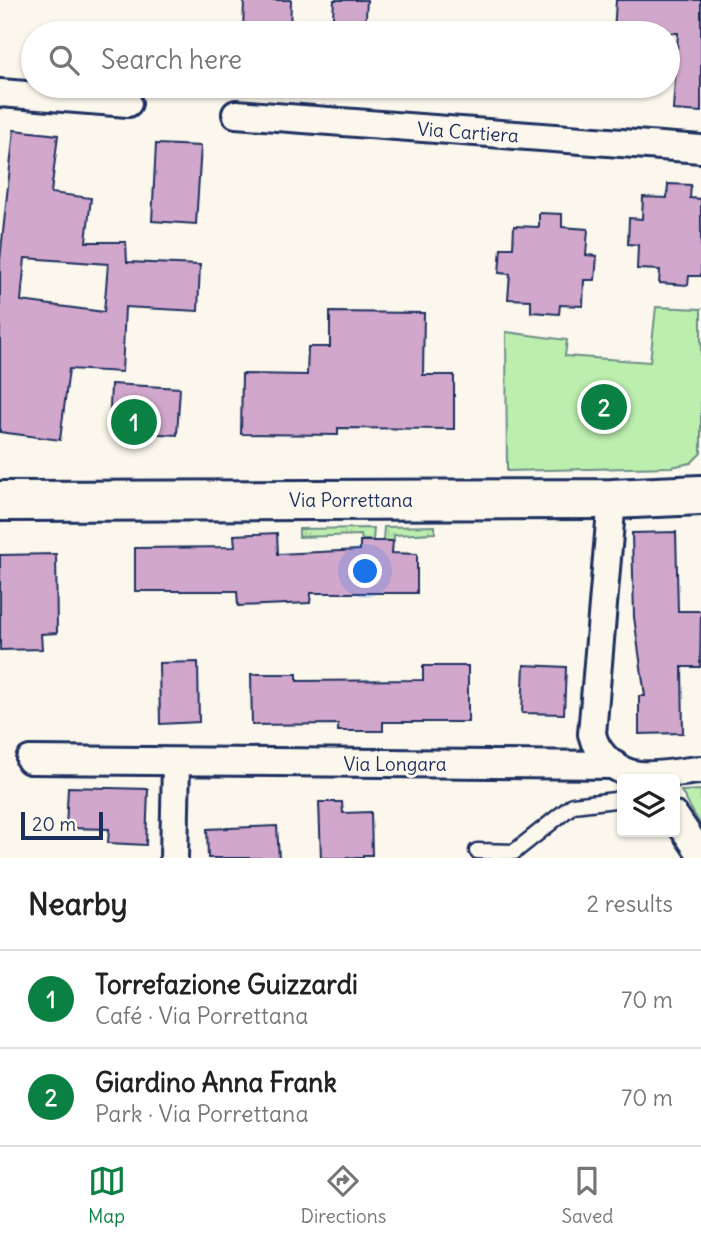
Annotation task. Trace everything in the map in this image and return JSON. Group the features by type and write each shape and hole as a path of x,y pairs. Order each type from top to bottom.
{"main road":[{"name":"Via Porrettana","path":"0,501 699,499"}],"street":[{"path":"0,93 21,95"},
{"path":"64,98 128,103"},
{"name":"Via Cartiera","path":"236,114 701,149"},
{"path":"612,499 592,734 595,747 604,758 631,773"},
{"name":"Via Longara","path":"30,760 631,773 701,770"},
{"path":"174,858 176,762"},
{"path":"680,823 701,854"}],"lane":[{"path":"477,852 514,852 573,805 617,799"}],"green space":[{"path":"656,307 701,309 701,453 691,463 671,467 507,471 506,332 567,340 565,356 650,362"},
{"path":"435,526 435,533 394,535 394,541 383,540 384,527"},
{"path":"374,528 373,540 362,540 361,535 299,537 299,529"},
{"path":"701,790 701,826 681,791"}],"building":[{"path":"244,0 291,0 290,21 243,21"},
{"path":"334,0 367,0 366,21 333,21"},
{"path":"616,0 701,0 701,112 673,110 674,98 680,98 680,21 615,21"},
{"path":"14,130 58,135 51,193 91,198 86,242 126,242 127,262 200,265 198,311 125,307 122,372 69,369 60,440 0,432 0,260","holes":["25,258 108,264 104,312 21,301"]},
{"path":"156,144 201,146 196,224 152,221"},
{"path":"668,184 691,185 690,198 701,199 701,276 689,276 688,285 659,283 660,270 637,269 638,245 628,244 629,218 642,219 643,197 667,198"},
{"path":"539,213 562,214 562,227 588,229 586,255 597,256 595,280 584,280 583,306 560,305 559,314 531,312 531,300 508,299 510,274 499,273 501,248 513,248 514,226 539,227"},
{"path":"330,312 424,313 423,375 454,375 454,429 338,428 338,435 241,434 242,374 307,375 308,347 330,347"},
{"path":"111,384 180,388 177,435 109,431"},
{"path":"676,532 678,611 701,611 700,667 682,667 683,733 639,734 639,696 645,696 634,617 632,533"},
{"path":"277,533 278,554 360,550 360,541 393,541 392,553 417,554 417,593 311,593 310,603 238,606 237,591 135,591 135,548 235,547 234,535"},
{"path":"56,554 57,633 41,634 42,649 0,650 0,555"},
{"path":"198,662 199,722 160,724 159,663"},
{"path":"524,665 566,667 564,714 522,713"},
{"path":"423,666 468,666 468,722 383,722 383,731 338,731 338,724 252,725 251,674 297,674 297,681 423,680"},
{"path":"68,787 148,789 146,845 108,843 109,829 66,828"},
{"path":"319,802 342,802 343,813 371,812 372,855 363,855 363,858 321,858"},
{"path":"277,826 279,858 208,858 207,829"}],"place":[{"name":"Giardino Anna Frank","path":"604,407"},
{"name":"Torrefazione Guizzardi","path":"134,422"}]}
